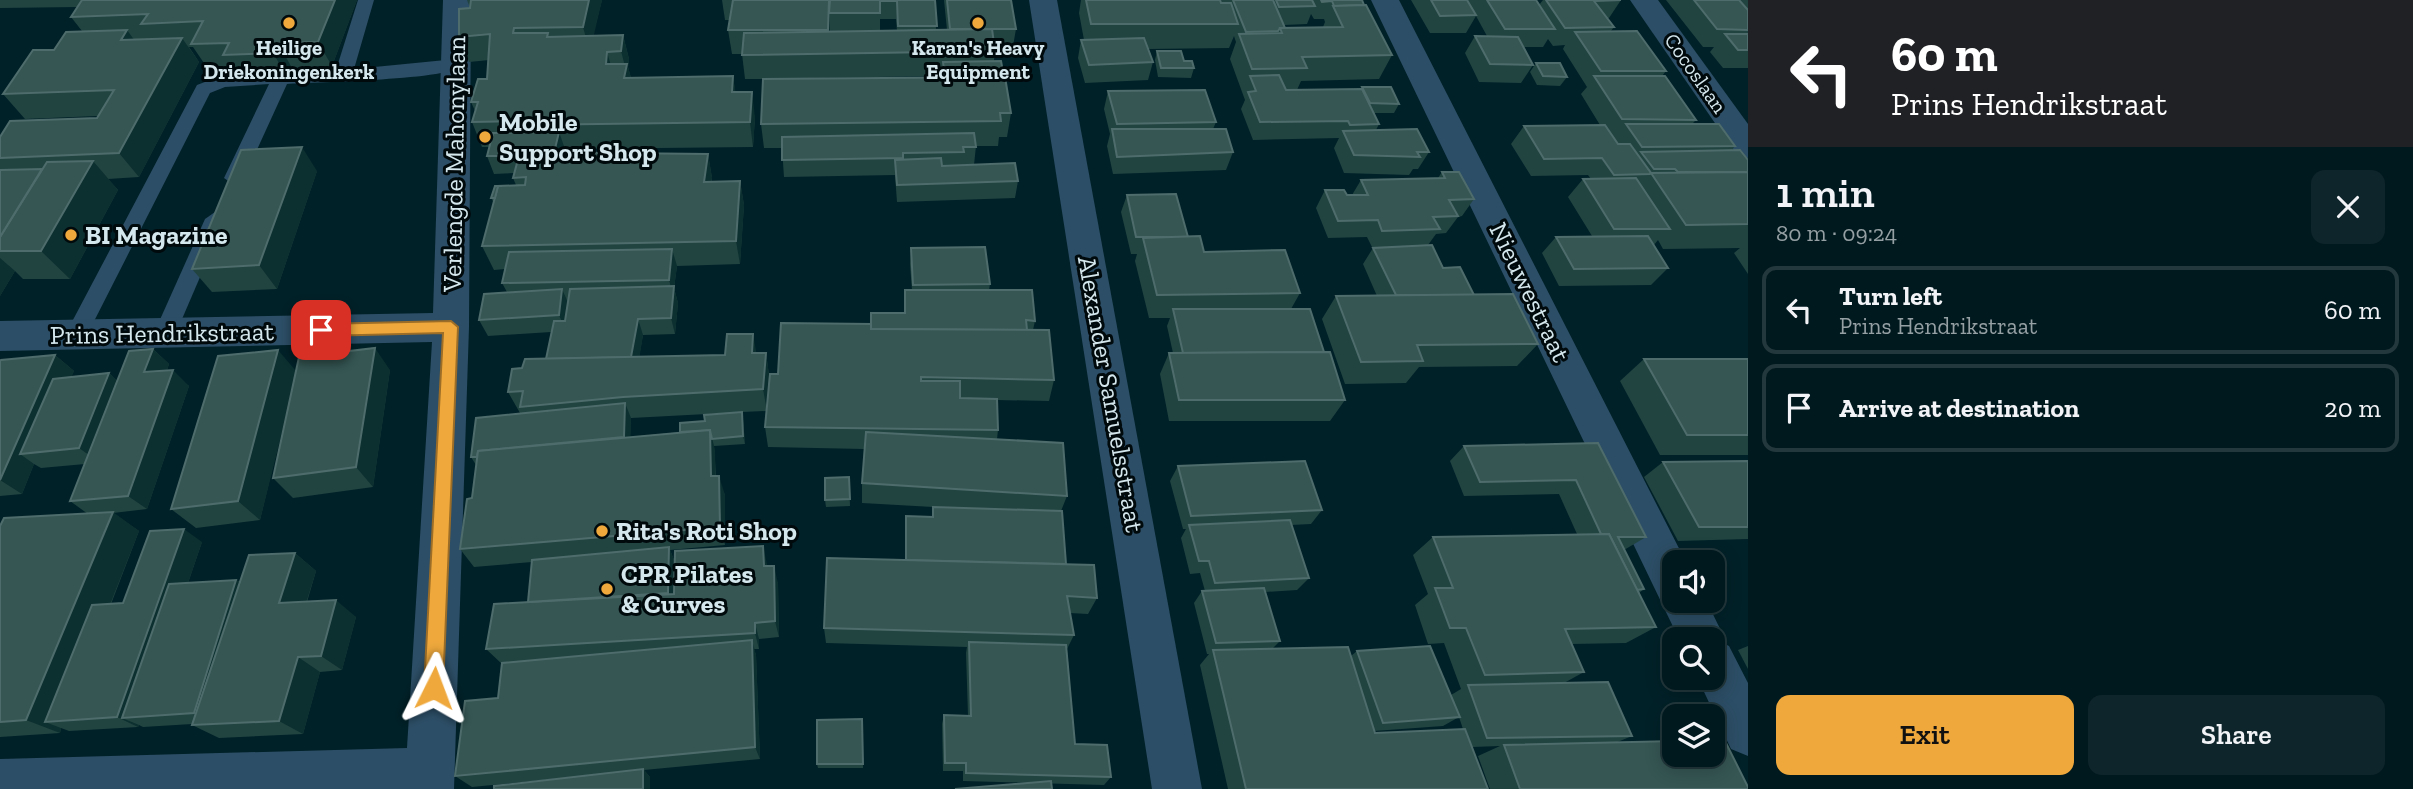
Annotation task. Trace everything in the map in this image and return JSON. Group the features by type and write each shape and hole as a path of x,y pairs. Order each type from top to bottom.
{"street":[{"name":"Verlengde Mahonylaan","path":"429,780 451,327 457,0"},
{"name":"Alexander Samuelsstraat","path":"1043,0 1177,789"},
{"name":"Nieuwestraat","path":"1385,0 1662,558"},
{"name":"Cocoslaan","path":"1644,0 1748,146"},
{"name":"Prins Hendrikstraat","path":"0,336 451,327"},
{"path":"1725,686 1748,732"},
{"path":"0,783 429,780"}],"lane":[{"path":"343,75 366,0"},
{"path":"76,335 203,89 223,81 395,73 456,65"},
{"path":"165,333 178,298 280,79"}],"building":[{"path":"82,0 335,0 318,42 278,43 273,53 223,55 229,43 191,44 203,21 141,24 148,14 71,17"},
{"path":"471,0 589,0 583,27 514,28 513,33 548,33 547,37 623,35 621,51 607,52 606,64 627,64 624,78 733,76 732,92 752,92 750,122 524,125 525,121 472,122 478,102 471,102 478,79 487,79 490,34 459,37 459,9 470,8"},
{"path":"733,0 829,0 828,30 728,30"},
{"path":"830,0 935,0 937,26 898,26 897,1 880,1 880,13 829,13"},
{"path":"947,0 1011,0 1016,29 950,29"},
{"path":"1086,0 1220,0 1221,3 1231,3 1238,24 1091,24"},
{"path":"1233,0 1273,0 1285,28 1278,31 1246,32"},
{"path":"1276,0 1312,0 1315,6 1279,7"},
{"path":"1321,0 1362,0 1364,5 1334,6 1332,1"},
{"path":"1431,0 1467,0 1476,15 1440,16"},
{"path":"1487,0 1536,0 1555,29 1505,29"},
{"path":"1546,0 1621,0 1594,1 1614,27 1565,28"},
{"path":"1694,0 1739,0 1748,10 1748,30 1717,29"},
{"path":"1366,5 1392,55 1302,57 1307,68 1252,69 1239,34 1282,33 1280,28 1343,27 1333,6"},
{"path":"992,29 995,51 742,55 744,33"},
{"path":"127,30 121,40 182,38 119,153 0,158 0,137 10,121 97,118 114,90 3,94 33,50 54,50 66,32"},
{"path":"1637,31 1666,71 1601,71 1575,32"},
{"path":"1725,34 1748,34 1748,50 1738,50"},
{"path":"1475,36 1518,37 1533,65 1490,64"},
{"path":"1144,38 1153,62 1089,65 1081,40"},
{"path":"1157,51 1181,51 1184,61 1192,61 1194,68 1161,68"},
{"path":"1001,61 1004,77 945,77 943,62"},
{"path":"1536,63 1560,63 1567,77 1543,76"},
{"path":"1279,75 1286,90 1362,89 1379,124 1350,125 1348,121 1260,122 1248,92 1256,91 1250,76"},
{"path":"1594,76 1665,76 1696,120 1622,119"},
{"path":"1005,77 1011,113 1000,113 1001,121 761,124 763,79"},
{"path":"1362,87 1391,87 1399,104 1370,103"},
{"path":"1205,90 1216,122 1117,124 1108,91"},
{"path":"1626,124 1719,124 1735,146 1642,147"},
{"path":"1605,125 1618,144 1630,144 1650,174 1614,175 1602,158 1544,159 1524,126"},
{"path":"1112,129 1226,129 1233,152 1117,157"},
{"path":"1417,129 1429,152 1417,152 1420,157 1354,155 1343,131"},
{"path":"559,132 554,153 520,152 519,156 487,156 493,133"},
{"path":"974,133 976,147 963,147 964,152 903,153 903,158 782,160 782,137"},
{"path":"302,147 259,265 192,269 241,150"},
{"path":"1740,150 1748,160 1748,172 1678,172 1675,169 1654,169 1641,152"},
{"path":"520,152 708,154 704,182 740,181 736,241 482,246 498,186 525,185 526,177 513,178"},
{"path":"941,158 942,166 1015,163 1018,181 897,185 895,160"},
{"path":"93,161 41,251 0,251 0,237 47,162"},
{"path":"42,169 0,237 0,170"},
{"path":"1442,172 1459,172 1474,199 1449,200 1458,216 1433,217 1440,229 1382,231 1378,220 1338,221 1325,190 1344,190 1347,195 1368,195 1361,180 1445,178"},
{"path":"1748,172 1748,224 1686,225 1651,173"},
{"path":"1636,178 1670,229 1614,229 1583,179"},
{"path":"495,186 498,186 495,198 491,198"},
{"path":"1176,194 1188,237 1136,237 1127,195"},
{"path":"1200,236 1204,252 1285,250 1300,293 1157,295 1143,238"},
{"path":"1648,236 1668,268 1574,269 1556,237"},
{"path":"1432,245 1443,268 1460,267 1474,295 1396,295 1373,248"},
{"path":"985,247 990,284 913,285 911,248"},
{"path":"672,249 669,280 502,283 509,252"},
{"path":"674,286 671,318 638,319 631,357 546,359 554,321 565,321 570,289"},
{"path":"562,289 559,315 479,320 484,294"},
{"path":"905,290 1032,290 1035,321 1026,320 1027,330 871,329 871,313 905,313"},
{"path":"1513,294 1538,344 1417,345 1423,361 1361,362 1336,296"},
{"path":"1173,309 1310,309 1324,352 1183,353"},
{"path":"781,323 871,324 871,329 1049,330 1054,380 921,377 921,381 960,381 960,398 997,399 998,430 765,427 770,374 778,374"},
{"path":"727,334 753,334 752,353 766,353 763,389 623,397 520,407 523,391 508,392 512,369 522,368 525,359 725,355"},
{"path":"375,348 356,467 273,478 299,357"},
{"path":"153,349 144,372 173,370 128,496 70,501 129,351"},
{"path":"278,350 238,501 171,509 218,356"},
{"path":"1330,352 1345,400 1179,400 1169,353"},
{"path":"55,355 0,480 0,361"},
{"path":"1644,359 1748,359 1748,435 1687,435"},
{"path":"109,373 79,448 20,454 53,379"},
{"path":"625,403 624,437 478,451 477,457 471,457 476,418"},
{"path":"742,412 743,436 712,439 710,430 680,432 680,423 705,421 704,415"},
{"path":"710,430 711,476 719,476 720,527 460,549 467,499 472,498 478,451"},
{"path":"866,432 1063,443 1067,496 862,483"},
{"path":"1598,443 1646,537 1618,537 1644,589 1637,590 1609,534 1601,534 1576,480 1480,482 1464,446"},
{"path":"1305,461 1322,510 1191,516 1178,466"},
{"path":"1748,461 1748,527 1699,527 1663,462"},
{"path":"849,477 850,499 825,500 825,478"},
{"path":"933,507 1062,511 1066,564 906,560 906,516 933,517"},
{"path":"113,512 26,720 0,722 0,526 4,518"},
{"path":"1290,520 1309,578 1215,583 1209,561 1199,561 1189,525"},
{"path":"184,529 117,717 45,722 92,605 123,603 150,531"},
{"path":"1609,534 1656,627 1565,629 1584,672 1485,675 1466,628 1450,628 1435,588 1453,588 1433,537"},
{"path":"763,546 764,566 774,566 775,621 755,623 755,633 486,649 494,604 674,594 675,551"},
{"name":"CPR Pilates & Curves","path":"669,547 668,593 528,602 532,560"},
{"path":"295,553 279,603 336,600 321,656 298,657 279,721 192,725 249,555"},
{"path":"827,558 1094,565 1097,598 1067,596 1074,635 824,628"},
{"path":"236,580 194,713 122,718 169,584"},
{"path":"1264,588 1280,641 1216,643 1202,591"},
{"path":"752,640 755,747 455,776 465,701 498,698 502,663"},
{"path":"969,642 1066,645 1075,744 1107,745 1111,777 966,773 966,763 945,763 944,715 971,716"},
{"path":"1430,646 1460,717 1383,723 1357,651"},
{"path":"1348,647 1375,733 1465,729 1488,789 1246,789 1213,650"},
{"path":"1608,682 1632,736 1487,738 1468,685"},
{"path":"862,719 863,764 817,764 817,720"},
{"path":"1662,741 1662,767 1725,767 1725,741 1748,789 1520,789 1504,745"},
{"path":"643,769 643,789 494,789 494,786"},
{"path":"1051,781 1052,789 955,789"}],"place":[{"name":"Heilige Driekoningenkerk","path":"289,23"},
{"name":"Karan's Heavy Equipment","path":"978,23"},
{"name":"Mobile Support Shop","path":"485,137"},
{"name":"BI Magazine","path":"71,235"},
{"name":"Rita's Roti Shop","path":"602,531"},
{"name":"CPR Pilates & Curves","path":"607,589"}],"route":[{"path":"321,330 451,327 434,688"}]}
